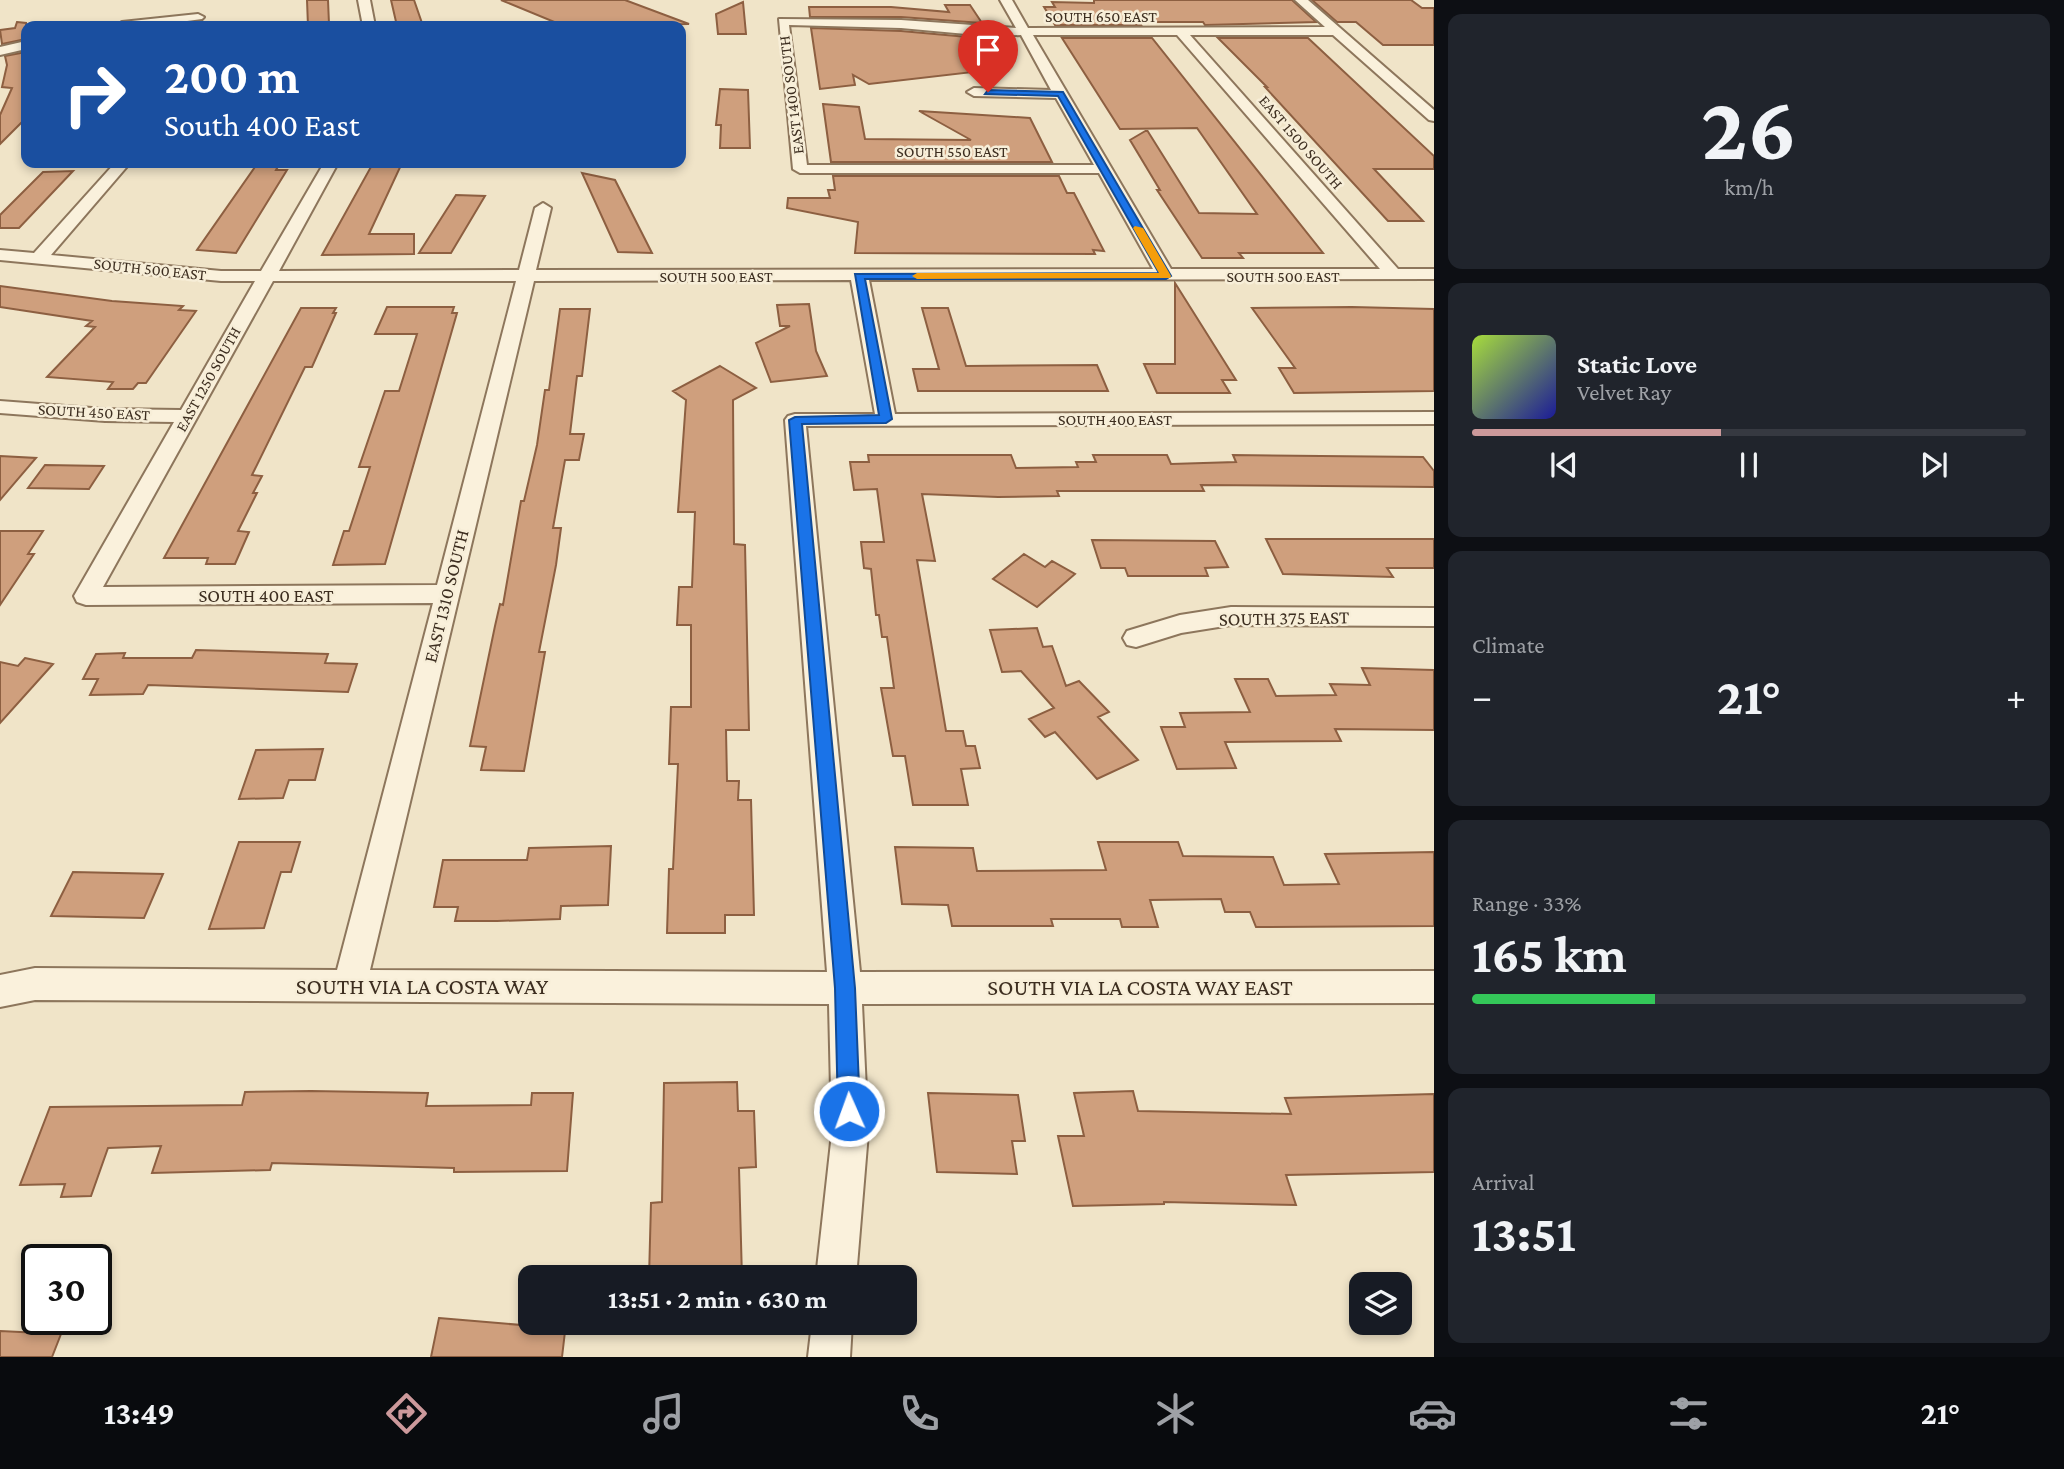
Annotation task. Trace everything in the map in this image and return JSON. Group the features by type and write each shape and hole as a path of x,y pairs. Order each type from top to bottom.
{"street":[{"path":"197,21 199,0"},
{"path":"364,0 368,21"},
{"path":"1006,0 1166,276"},
{"path":"1301,0 1434,117"},
{"name":"SOUTH 650 EAST","path":"782,21 1024,32 1336,31"},
{"name":"EAST 1400 SOUTH","path":"782,21 800,169"},
{"name":"EAST 1500 SOUTH","path":"1181,32 1395,276"},
{"path":"0,51 21,46"},
{"path":"974,92 1060,94"},
{"path":"39,258 119,168"},
{"name":"EAST 1250 SOUTH","path":"86,596 328,168"},
{"name":"SOUTH 550 EAST","path":"800,169 1104,169"},
{"name":"EAST 1310 SOUTH","path":"350,985 543,208"},
{"name":"SOUTH 500 EAST","path":"0,255 170,273 267,276 1434,274"},
{"path":"859,276 886,419"},
{"name":"SOUTH 450 EAST","path":"0,407 105,415 187,416"},
{"name":"SOUTH 400 EAST","path":"795,420 1434,418"},
{"path":"795,420 845,988 850,1133 837,1265"},
{"name":"SOUTH 400 EAST","path":"86,596 447,594"},
{"name":"SOUTH 375 EAST","path":"1136,638 1180,624 1231,616 1434,617"},
{"name":"SOUTH VIA LA COSTA WAY","path":"0,991 36,984 845,988"},
{"name":"SOUTH VIA LA COSTA WAY EAST","path":"845,988 1434,987"},
{"path":"829,1357 831,1335"}],"building":[{"path":"307,0 328,0 329,21 308,21"},
{"path":"391,0 414,0 421,21 396,21"},
{"path":"501,0 625,0 681,21 552,21"},
{"path":"1094,0 1292,0 1316,22 1055,25 1044,7 1055,7 1052,2 1094,3"},
{"path":"1312,0 1411,0 1422,8 1434,8 1434,45 1383,45 1356,22 1337,22"},
{"path":"743,2 746,34 718,34 716,14"},
{"path":"945,5 970,5 982,23 901,17 810,17 809,7 891,7 949,12"},
{"path":"17,22 21,22 21,40 2,44 0,30 15,28"},
{"path":"811,28 901,31 990,39 999,69 869,84 853,75 855,85 820,89"},
{"path":"1062,38 1152,38 1323,253 1239,253 1243,258 1202,258 1157,190 1160,190 1130,140 1147,130 1199,213 1257,214 1197,128 1120,129"},
{"path":"1218,38 1308,38 1434,156 1434,169 1374,169 1423,221 1388,221 1267,87"},
{"path":"21,53 21,123 0,144 0,115 12,88 2,87 7,65 5,56"},
{"path":"720,89 748,90 750,148 720,148 721,125 716,125"},
{"path":"823,104 859,107 865,139 971,140 919,111 1030,118 1052,162 831,162"},
{"path":"254,168 287,170 236,253 197,250"},
{"path":"370,168 400,168 369,234 414,234 414,254 322,255"},
{"path":"73,171 19,228 0,228 0,215 43,172"},
{"path":"582,173 615,180 652,253 618,252"},
{"path":"833,176 1059,176 1067,193 1074,193 1104,251 1093,250 1095,254 855,253 858,222 787,208 788,198 830,198 828,190 835,190"},
{"path":"456,195 485,196 451,253 419,253"},
{"path":"1175,283 1236,380 1222,380 1230,393 1157,393 1144,364 1175,364"},
{"path":"0,286 112,301 183,306 179,310 196,311 146,383 138,383 133,389 108,389 113,382 47,377 95,327 86,326 92,321 0,307"},
{"path":"809,304 816,351 827,376 771,382 756,343 790,326 780,326 777,305"},
{"path":"387,307 454,307 452,313 457,313 385,564 333,565 344,531 349,531 370,467 359,467 385,391 399,391 417,334 375,334"},
{"path":"301,308 336,308 333,313 336,313 312,367 305,367 252,475 262,476 253,493 257,493 238,531 249,532 235,564 206,564 208,558 164,558"},
{"path":"922,308 948,308 966,366 1097,365 1108,391 918,391 913,369 939,369"},
{"path":"1252,308 1434,309 1434,391 1294,393 1279,368 1295,368"},
{"path":"560,309 590,309 582,376 577,376 570,434 584,434 579,460 565,460 553,528 561,528 556,565 539,652 545,652 524,771 481,770 486,747 470,746 500,604 503,605 521,501 524,501 537,445 545,390 549,390"},
{"path":"720,366 756,388 733,400 734,544 745,545 749,730 726,730 727,781 739,781 738,800 751,800 754,915 725,915 725,933 667,933 669,869 673,869 678,764 669,764 671,707 691,707 691,625 677,625 679,587 692,587 695,512 678,512 686,400 673,391"},
{"path":"868,455 1011,455 1016,468 1078,467 1076,462 1096,462 1093,455 1167,455 1171,464 1236,462 1233,455 1423,457 1434,471 1434,487 1201,485 1204,491 1057,491 1059,496 998,497 922,494 935,561 917,560 946,731 963,731 966,746 975,746 980,768 961,769 968,805 913,805 905,756 893,756 881,688 894,688 887,637 882,637 879,615 876,615 871,569 864,568 861,542 884,542 877,489 854,490 850,462 869,462"},
{"path":"0,456 36,458 0,500"},
{"path":"45,465 104,466 89,489 28,488"},
{"path":"0,531 43,531 28,554 34,554 0,605"},
{"path":"1266,539 1434,539 1434,568 1387,568 1393,577 1283,574"},
{"path":"1092,540 1215,541 1228,567 1205,568 1208,576 1128,576 1125,568 1101,568"},
{"path":"1024,554 1045,567 1052,561 1075,574 1037,607 993,579"},
{"path":"1037,628 1043,647 1052,646 1066,686 1079,681 1109,712 1098,717 1138,760 1097,779 1055,732 1045,737 1029,719 1054,708 1021,671 1002,672 990,630"},
{"path":"196,650 328,654 325,663 357,664 348,692 148,685 143,694 90,695 98,679 83,679 96,654 125,653 123,658 192,658"},
{"path":"25,658 53,664 0,723 0,662 18,666"},
{"path":"1362,668 1434,670 1434,730 1335,729 1341,741 1225,742 1236,768 1177,769 1161,727 1185,727 1180,713 1250,712 1235,679 1268,679 1276,696 1336,695 1330,684 1370,685"},
{"path":"323,749 315,780 289,780 283,798 239,799 256,750"},
{"path":"239,842 300,842 291,872 281,872 264,928 209,929"},
{"path":"1098,842 1178,842 1183,856 1273,857 1284,885 1339,884 1325,854 1434,852 1434,926 1256,927 1250,912 1225,912 1221,899 1150,900 1158,927 1122,927 1120,919 1051,919 1053,926 952,926 948,905 902,904 895,847 973,848 977,871 1106,870"},
{"path":"611,846 608,905 561,906 560,919 497,921 455,921 458,907 434,907 443,860 527,860 529,848"},
{"path":"73,872 163,874 144,918 51,916"},
{"path":"737,1082 738,1111 754,1111 756,1167 739,1168 742,1265 649,1265 651,1203 662,1202 664,1083"},
{"path":"1133,1091 1138,1111 1291,1114 1285,1098 1434,1094 1434,1172 1286,1175 1296,1205 1164,1202 1073,1206 1058,1136 1084,1136 1074,1093"},
{"path":"245,1092 428,1093 426,1106 531,1105 532,1093 573,1093 567,1171 454,1172 454,1168 272,1163 270,1170 152,1173 161,1146 108,1148 91,1196 61,1197 65,1184 20,1185 50,1107 242,1105"},
{"path":"928,1093 1018,1095 1025,1141 1012,1141 1017,1174 937,1172"},
{"path":"439,1318 518,1325 518,1335 565,1335 562,1357 431,1357"},
{"path":"0,1331 21,1332 21,1335 61,1335 52,1357 0,1357"}],"slow traffic":[{"path":"917,276 1166,276 1138,228"}],"route":[{"path":"849,1111 845,988 795,420 886,419 859,276 1166,276 1060,94 988,92"}]}
